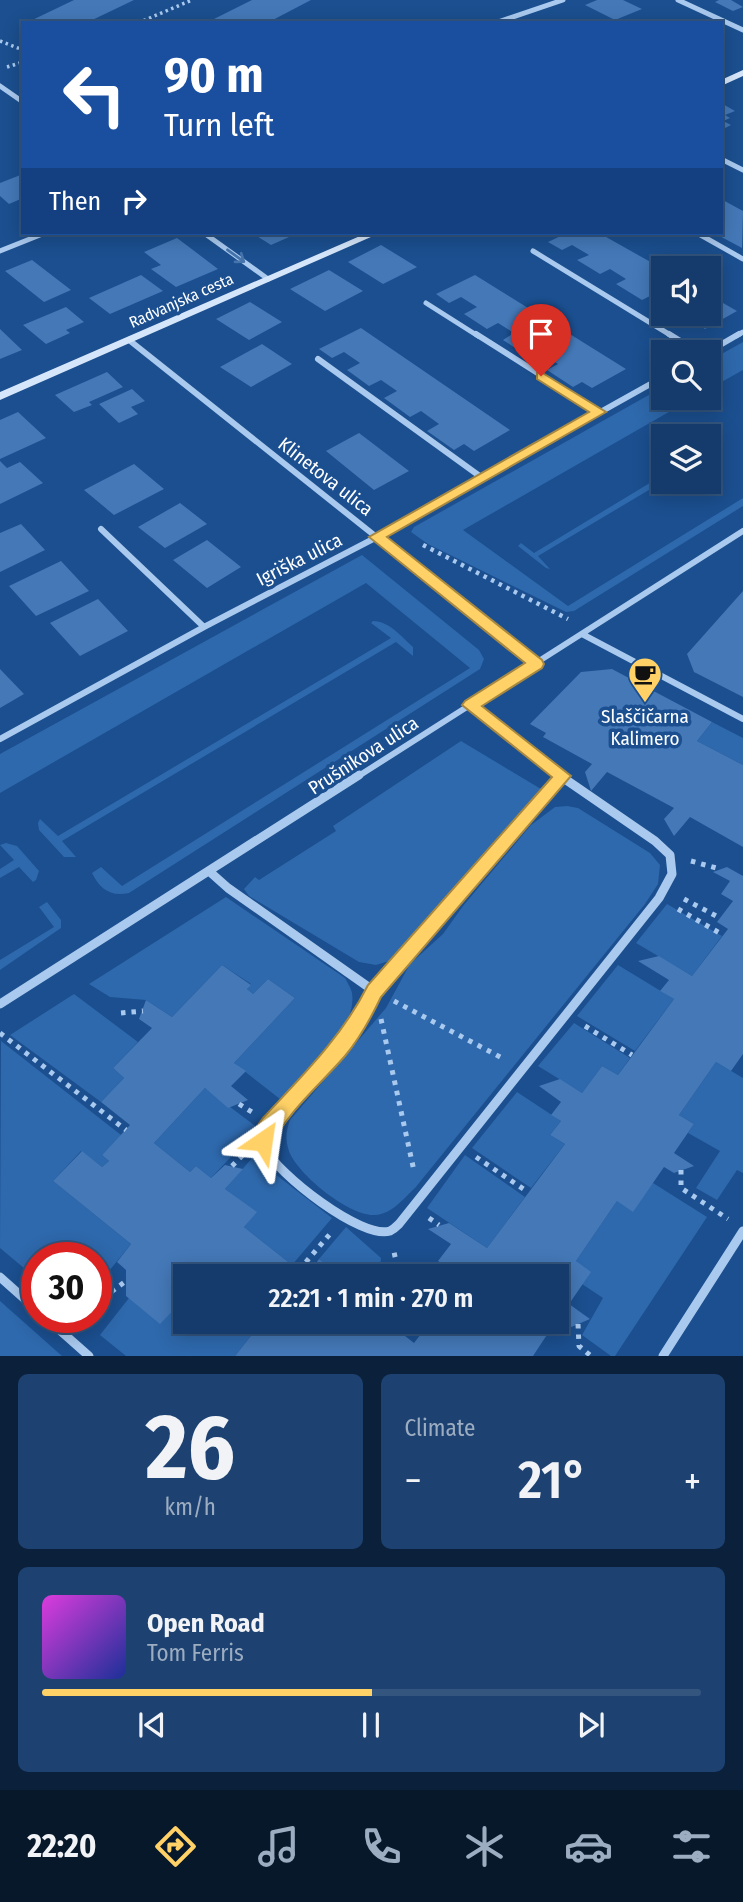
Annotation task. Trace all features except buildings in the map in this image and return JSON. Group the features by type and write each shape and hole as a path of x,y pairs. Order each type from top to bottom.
{"street":[{"path":"501,21 563,0"},
{"path":"678,0 743,30"},
{"path":"723,81 743,73"},
{"path":"0,86 21,101"},
{"path":"723,160 743,170"},
{"path":"0,251 40,235"},
{"path":"207,235 268,279"},
{"name":"Radvanjska cesta","path":"0,396 370,235"},
{"path":"701,235 743,258"},
{"path":"533,251 678,340"},
{"path":"426,303 599,412"},
{"path":"721,345 743,332"},
{"name":"Klinetova ulica","path":"129,340 536,664"},
{"path":"318,359 481,477"},
{"name":"Igriška ulica","path":"0,739 204,626 377,537 651,384"},
{"path":"102,529 204,626"},
{"name":"Prušnikova ulica","path":"0,1004 743,531"},
{"path":"582,634 743,719"},
{"path":"470,705 562,776 656,841 670,855 671,874 659,898 399,1224 390,1231 375,1230 344,1217 286,1173 267,1152 263,1141 264,1132 346,1040 359,1022 374,991 562,776"},
{"path":"210,872 239,896 374,991"},
{"path":"663,1356 743,1231"},
{"path":"0,1277 21,1296"},
{"path":"63,1333 89,1356"}],"path":[{"path":"143,21 192,0"},
{"path":"0,41 21,49"},
{"path":"0,70 21,63"},
{"path":"390,529 569,619"},
{"path":"659,898 723,935"},
{"path":"690,902 720,918"},
{"path":"374,991 523,1070"},
{"path":"374,991 420,1199"},
{"path":"121,1013 142,1011"},
{"path":"567,1014 632,1055"},
{"path":"0,1033 125,1130"},
{"path":"461,1147 528,1192"},
{"path":"681,1170 681,1188 733,1222"},
{"path":"304,1264 344,1217"},
{"path":"112,1291 126,1281"},
{"path":"578,1324 579,1346 591,1356"}],"shaded area":[{"path":"743,342 743,370 721,382 721,354"},
{"path":"651,394 651,410 672,410 463,530 568,606 743,498 743,506 574,611 566,612 428,544 411,532 414,527"},
{"path":"651,482 651,489 538,556 550,569 518,546 521,543 534,553"},
{"path":"362,555 479,650 484,659 480,669 129,893 111,893 98,883 92,873 101,867 122,886 470,668 366,583 0,793 0,754"},
{"path":"373,621 400,634 413,647 413,656 396,642 62,841 76,857 64,857 39,830 40,819 58,836 391,638 371,623"},
{"path":"712,722 743,738 743,765 697,741"},
{"path":"461,741 541,789 392,960 376,965 359,962 249,896 244,889 255,877 259,880 336,831 333,826"},
{"path":"555,807 578,808 650,853 660,865 658,884 645,904 415,1188 397,1205 381,1214 364,1214 339,1202 313,1182 294,1160 287,1139 290,1120 386,1008 410,964 443,934 531,825"},
{"path":"6,843 17,846 39,871 36,880 33,882 19,867 0,878 0,869 14,860 0,845"},
{"path":"226,897 345,978 351,991 352,1007 338,1037 303,1079 280,1099 234,1063 295,998 268,979 253,994 247,989 251,984 222,965 172,1017 146,1000 110,997 89,984"},
{"path":"47,902 61,920 61,928 0,970 0,960 54,927 39,907"},
{"path":"667,904 722,936 692,976 636,943"},
{"path":"618,965 674,999 635,1051 577,1016"},
{"path":"74,994 138,1042 113,1068 124,1078 101,1102 10,1035"},
{"path":"574,1023 630,1058 618,1075 602,1066 582,1093 538,1066"},
{"path":"1,1041 121,1135 102,1155 109,1161 102,1167 81,1151 53,1181 131,1244 112,1267 112,1242 21,1242 21,1266 0,1248"},
{"path":"716,1062 743,1078 743,1173 737,1170 717,1200 696,1188 720,1151 688,1133 694,1124 679,1115"},
{"path":"205,1088 258,1128 211,1178 196,1166 190,1172 154,1143"},
{"path":"517,1092 561,1121 550,1135 565,1144 531,1188 472,1148"},
{"path":"465,1155 525,1197 487,1248 427,1208"},
{"path":"253,1157 332,1218 291,1264 244,1227 256,1212 225,1189"},
{"path":"653,1183 707,1217 615,1356 611,1356 582,1335 603,1298 582,1284 576,1261 617,1201"},
{"path":"346,1227 381,1258 380,1264 325,1264 319,1259"},
{"path":"173,1297 173,1334 252,1334 235,1356 126,1356 100,1335 112,1333 112,1320 129,1298"},
{"path":"0,1301 21,1320 21,1333 36,1333 62,1356 0,1356"}],"place":[{"name":"Slaščičarna Kalimero","path":"645,704"}],"route":[{"path":"263,1141 264,1132 270,1124 339,1049 359,1022 374,991 562,776 470,705 536,664 377,537 599,412 541,376"}]}
